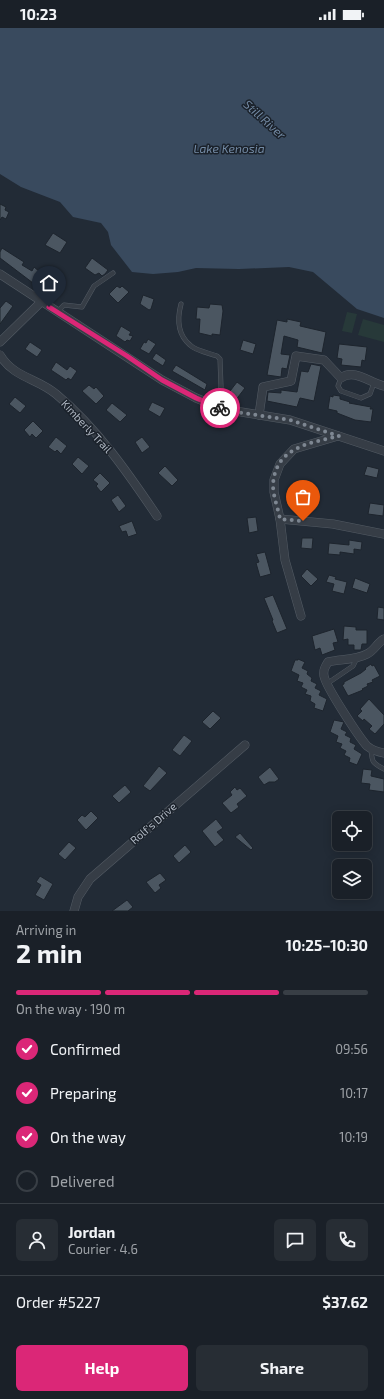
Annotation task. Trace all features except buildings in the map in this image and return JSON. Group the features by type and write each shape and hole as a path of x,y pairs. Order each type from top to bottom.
{"street":[{"path":"0,274 162,380 196,398 236,412 290,420 384,451"},
{"path":"0,342 41,302"},
{"name":"Kimberly Trail","path":"0,355 4,362 19,375 56,394 83,420 134,481 157,516"},
{"path":"258,415 263,387 291,381 296,356 324,360 341,378 352,374 374,384 384,386"},
{"path":"301,616 285,560 280,519 273,486 278,468 284,458 294,449 339,436"},
{"path":"280,519 333,524 384,534"},
{"path":"384,639 378,642 369,654 358,658 328,662 324,669 324,677 342,710 368,746 384,754"},
{"name":"Rolf's Drive","path":"74,911 78,897 90,879 245,745"}],"lane":[{"path":"57,312 64,305 82,307 94,286 113,273"},
{"path":"181,304 177,318 181,332 186,340 191,346 217,356 220,359 221,387 216,406"},
{"path":"341,378 338,386 341,391 362,398 370,394 374,384"},
{"path":"328,683 353,666 358,658"},
{"path":"371,748 372,760 375,765 384,769"}],"shaded area":[{"path":"347,312 357,314 352,333 342,331"},
{"path":"363,319 384,325 384,342 358,335"}],"water":[{"name":"Lake Kenosia","path":"0,28 384,28 384,318 357,309 313,272 289,267 239,269 196,268 178,272 153,274 132,272 111,245 108,232 101,223 73,217 60,202 21,187 0,174"}],"way so far":[{"path":"220,408 246,414 290,420 339,436 294,449 284,458 278,468 273,486 280,519 303,521"}],"route":[{"path":"49,307 127,356 168,384 220,408"}],"water label":[{"name":"Still River","path":"265,119"}]}
